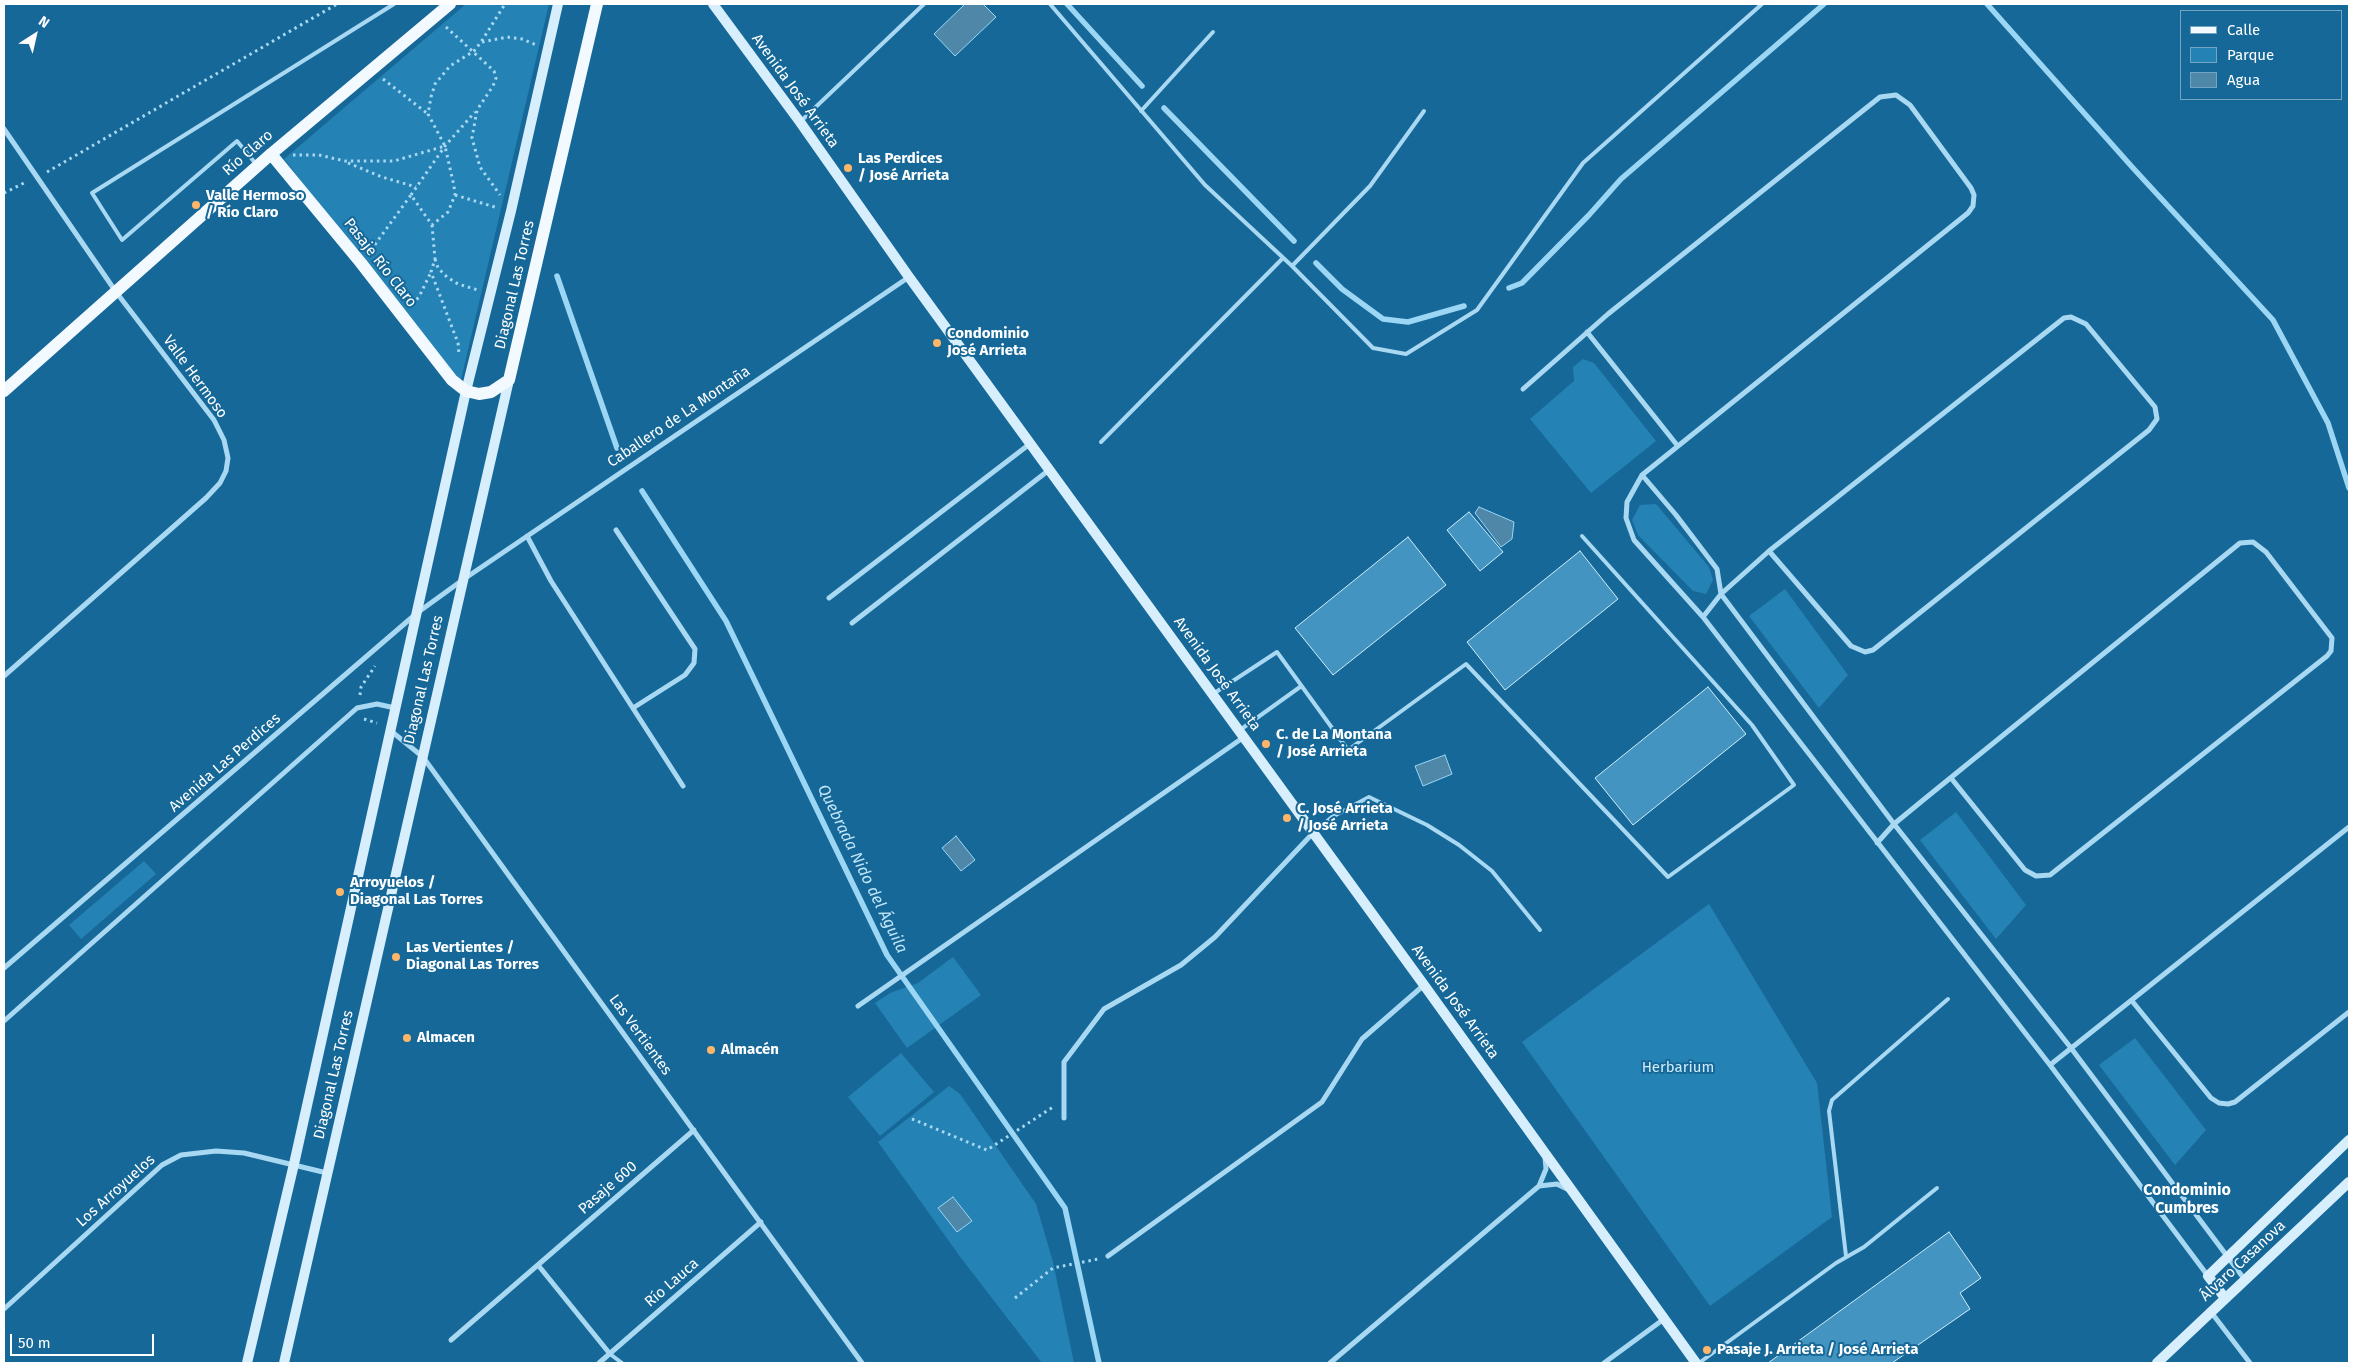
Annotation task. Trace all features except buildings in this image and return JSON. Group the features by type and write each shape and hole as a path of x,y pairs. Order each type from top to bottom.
{"main road":[{"name":"Río Claro","path":"4,391 271,154 450,4"},
{"name":"Diagonal Las Torres","path":"247,1363 294,1164 466,391 511,211 558,4"},
{"name":"Diagonal Las Torres","path":"284,1363 597,4"},
{"name":"Avenida José Arrieta","path":"713,4 800,122 909,277 1698,1363"},
{"name":"Pasaje Río Claro","path":"271,154 362,263 452,380 466,391"},
{"path":"466,391 479,394 490,392 509,380"},
{"name":"Álvaro Casanova","path":"2208,1276 2349,1140"},
{"name":"Álvaro Casanova","path":"2157,1363 2349,1182"},
{"path":"2208,1276 2225,1298"}],"street":[{"path":"1523,389 1588,332 1880,97 1896,95 1910,105 1971,188 1974,195 1973,206 1968,213 1676,445 1642,475 1627,502 1626,518 1634,540 1703,617 2050,1065 2208,1276"},
{"name":"Valle Hermoso","path":"4,129 116,292 214,420 224,440 228,458 226,471 220,483 206,498 4,676"},
{"name":"Caballero de La Montaña","path":"464,578 909,277"},
{"path":"1703,617 1721,594 1769,551 2064,318 2071,317 2086,324 2155,407 2157,419 2149,430 1873,650 1865,652 1851,646 1769,551"},
{"path":"1588,332 1676,445"},
{"path":"828,598 1031,443"},
{"path":"852,623 1050,469"},
{"path":"1642,475 1676,515 1717,569 1721,594 1894,824 2071,1048 2245,1280"},
{"path":"616,530 695,649 694,663 685,675 633,708"},
{"path":"527,536 552,581 683,786"},
{"path":"1877,843 1894,824 2240,543 2253,542 2266,552 2332,638 2331,651 2327,656 2050,876 2036,876 2025,870 1951,778"},
{"name":"Avenida Las Perdices","path":"4,968 417,613 464,578"},
{"path":"4,1021 357,708 377,704 395,708"},
{"name":"Las Vertientes","path":"390,730 423,757 862,1363"},
{"path":"858,1006 1242,734"},
{"path":"2050,1065 2349,827"},
{"path":"1064,1118 1064,1062 1104,1009 1182,965 1215,937 1314,832"},
{"path":"1108,1256 1322,1102 1362,1039 1424,984"},
{"path":"2132,1001 2211,1098 2219,1103 2228,1104 2235,1102 2349,1012"},
{"name":"Pasaje 600","path":"451,1340 694,1130"},
{"path":"1330,1363 1539,1186 1546,1169 1542,1148"},
{"name":"Los Arroyuelos","path":"4,1309 162,1165 181,1155 216,1151 244,1153 328,1173"},
{"path":"1539,1186 1557,1184 1579,1198"},
{"name":"Río Lauca","path":"599,1363 760,1222"},
{"path":"538,1265 610,1354"},
{"path":"2211,1312 2250,1363"},
{"path":"1604,1363 1665,1319"}],"lane":[{"path":"258,166 237,141 122,240 92,193 394,4"},
{"path":"800,122 924,4"},
{"path":"1050,4 1205,186 1292,266 1372,348 1406,354 1477,310 1583,163 1762,4"},
{"path":"1141,111 1213,32"},
{"path":"1292,266 1370,186 1424,111"},
{"path":"1101,442 1283,258"},
{"path":"1213,694 1277,652 1300,687 1348,750 1466,664 1668,877 1794,785 1752,725 1582,536"},
{"path":"1242,734 1300,687"},
{"path":"1314,832 1332,817 1369,797 1427,825 1460,845 1492,871 1540,930"},
{"path":"1846,1256 1829,1111 1832,1100 1948,999"},
{"path":"1698,1363 1846,1256 1864,1247 1937,1188"},
{"path":"610,1354 622,1363"}],"path":[{"path":"4,193 37,177 337,4"},
{"path":"428,114 431,96 440,77 450,66 474,51 505,4"},
{"path":"362,263 445,146 477,110 496,78 490,66 434,17"},
{"path":"481,42 497,38 514,38 548,50"},
{"path":"370,70 428,114 445,146 454,196 448,212 432,225"},
{"path":"477,110 472,138 480,167 511,211"},
{"path":"271,154 319,156 345,161 394,161 445,146"},
{"path":"345,161 382,177 416,187"},
{"path":"411,195 432,225 435,259 438,268 452,281 491,292"},
{"path":"454,196 511,211"},
{"path":"401,316 419,297 435,259"},
{"path":"431,272 458,343 461,362"},
{"path":"912,1119 987,1150 1064,1100"},
{"path":"1015,1298 1053,1268 1085,1263"}],"green space":[{"path":"466,4 549,4 460,384 284,159"},
{"path":"1583,359 1594,363 1656,441 1591,493 1530,419 1574,381 1573,367"},
{"path":"1656,504 1709,567 1713,580 1706,594 1693,591 1638,535 1632,520 1640,505"},
{"path":"1785,589 1848,675 1819,708 1749,616"},
{"path":"1956,812 2026,905 1996,939 1920,840"},
{"path":"144,861 156,874 81,939 69,925"},
{"name":"Herbarium","path":"1709,904 1817,1083 1832,1217 1710,1306 1522,1042"},
{"path":"953,957 981,995 907,1048 875,1003 890,993 918,983"},
{"path":"2135,1038 2206,1130 2175,1165 2099,1065"},
{"path":"901,1053 934,1092 880,1136 848,1097"},
{"path":"949,1086 960,1094 1036,1204 1053,1262 1074,1363 1042,1363 961,1258 878,1142"}],"water":[{"path":"965,4 983,4 996,17 955,56 934,34"},
{"path":"1479,507 1514,522 1512,539 1501,547 1475,513"},
{"path":"1445,755 1452,774 1423,786 1415,766"},
{"path":"956,836 975,860 961,871 942,848"},
{"path":"953,1197 972,1221 957,1232 938,1208"}],"waterway":[{"path":"1067,4 1142,86"},
{"path":"1509,288 1522,283 1589,215 1621,179 1824,4"},
{"path":"1987,4 2133,168 2273,320 2328,423 2349,488"},
{"path":"1164,108 1294,241"},
{"path":"1316,263 1342,289 1383,319 1408,322 1464,306"},
{"name":"Quebrada Nido del Águila","path":"557,276 617,448"},
{"name":"Quebrada Nido del Águila","path":"642,491 726,621 887,955 1065,1208 1099,1363"}],"place":[{"name":"Las Perdices / José Arrieta","path":"848,168"},
{"name":"Valle Hermoso / Río Claro","path":"196,205"},
{"name":"Condominio José Arrieta","path":"937,343"},
{"name":"C. de La Montana / José Arrieta","path":"1266,744"},
{"name":"C. José Arrieta / José Arrieta","path":"1287,818"},
{"name":"Arroyuelos / Diagonal Las Torres","path":"340,892"},
{"name":"Las Vertientes / Diagonal Las Torres","path":"396,957"},
{"name":"Almacen","path":"407,1038"},
{"name":"Almacén","path":"711,1050"},
{"name":"Pasaje J. Arrieta / José Arrieta","path":"1707,1350"}],"district":[{"name":"Condominio Cumbres","path":"2187,1200"}]}
